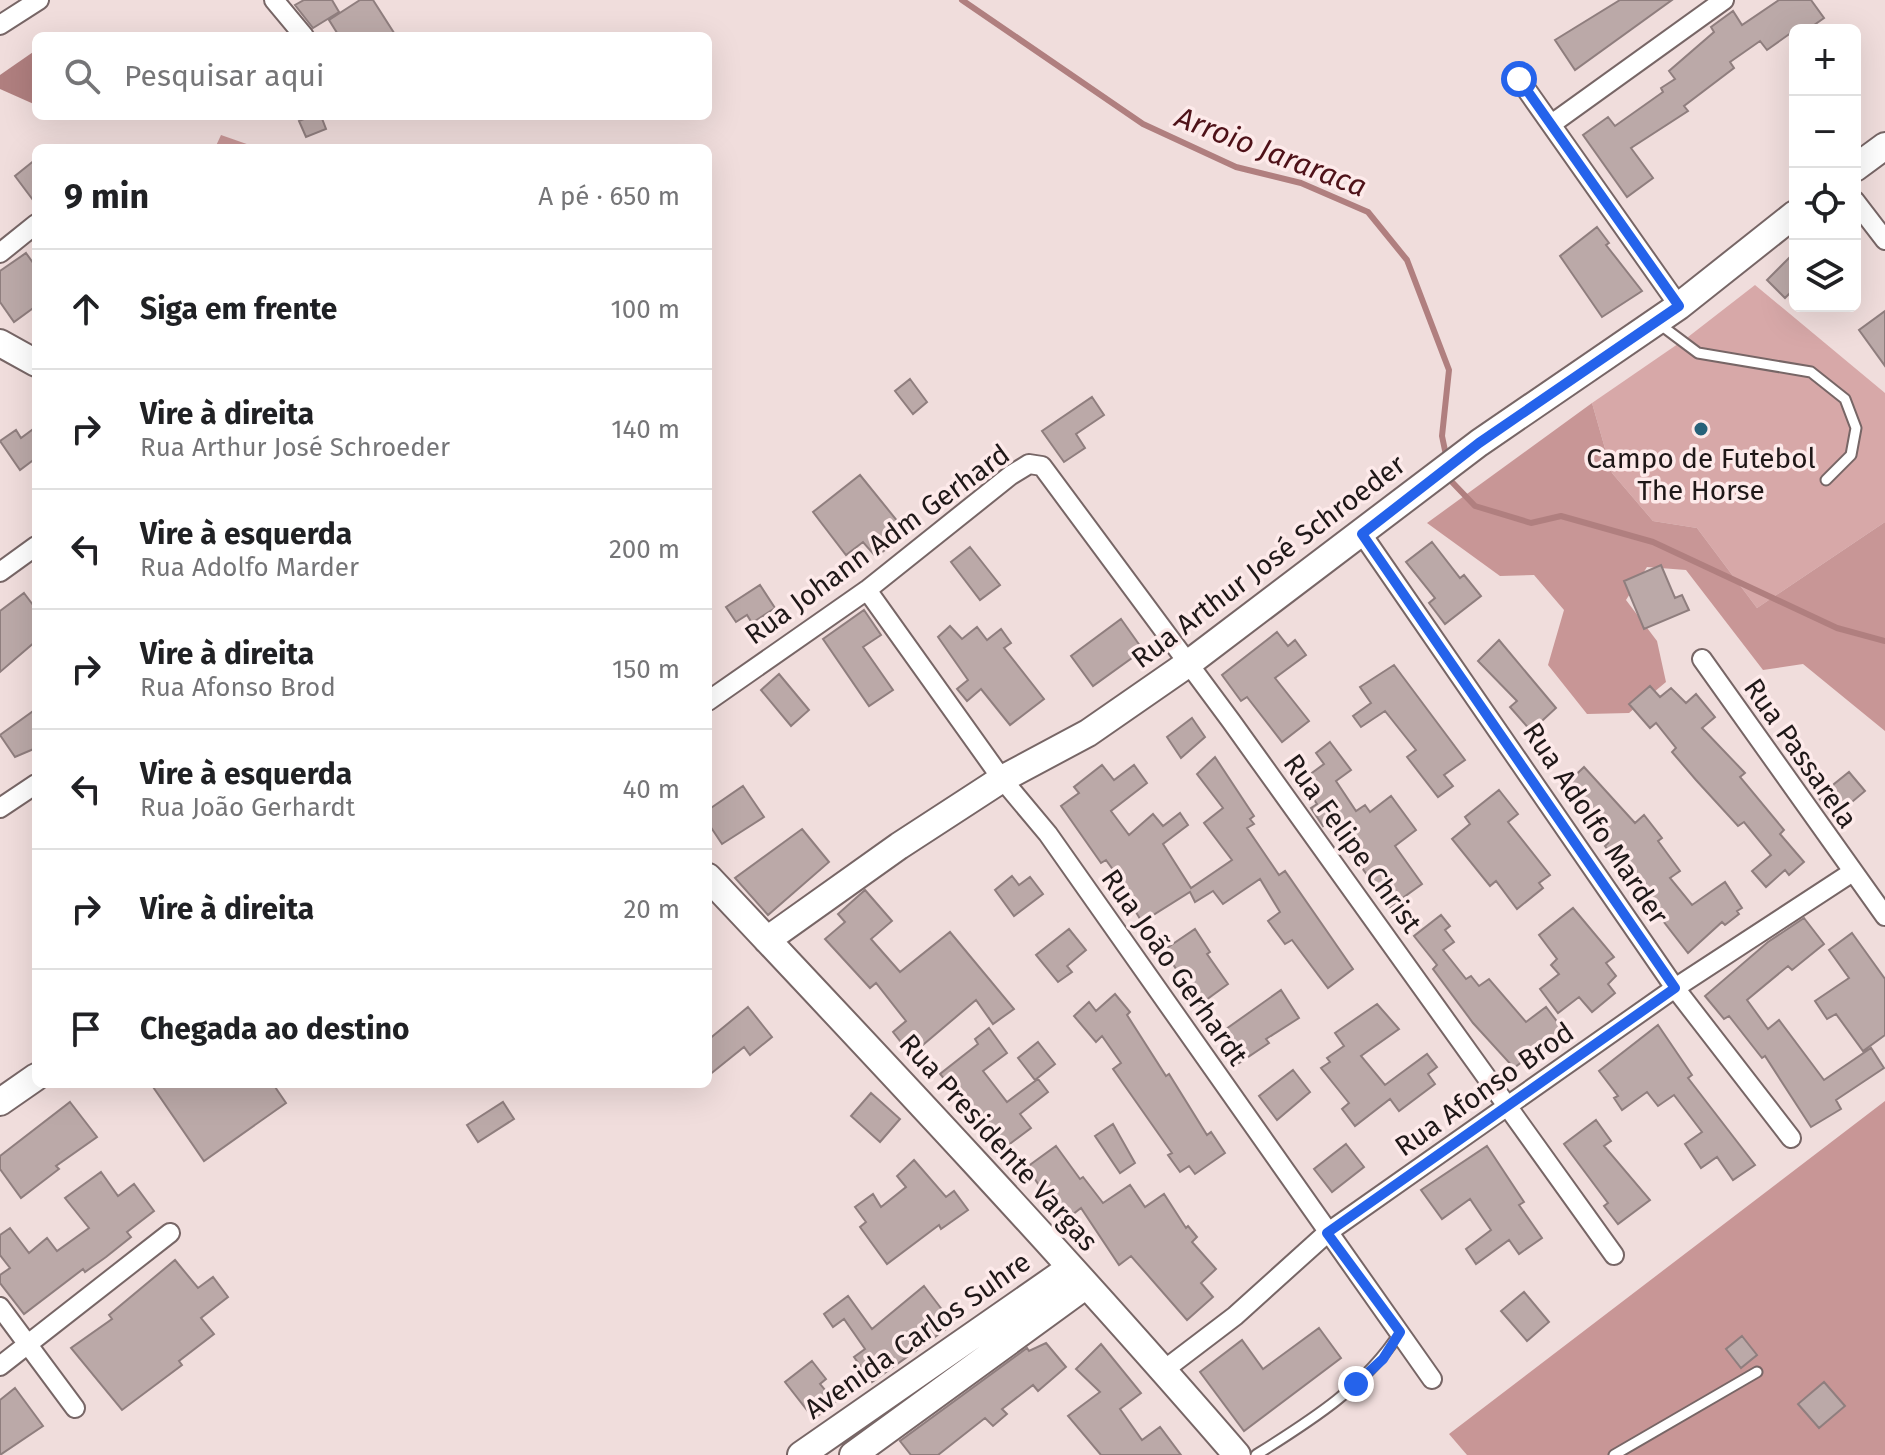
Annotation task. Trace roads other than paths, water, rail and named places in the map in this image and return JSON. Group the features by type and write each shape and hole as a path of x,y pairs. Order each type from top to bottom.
{"street":[{"path":"0,25 39,0"},
{"path":"274,0 301,32"},
{"path":"1553,123 1724,0"},
{"path":"1519,79 1553,123 1679,306"},
{"path":"1861,164 1885,146"},
{"path":"1861,209 1885,240"},
{"name":"Rua Arthur José Schroeder","path":"767,940 1002,779 1088,733 1189,663 1479,443 1679,306 1789,219"},
{"path":"0,253 32,227"},
{"path":"0,343 32,361"},
{"name":"Rua Johann Adm Gerhard","path":"712,698 867,590 1011,475 1029,464 1042,466"},
{"name":"Rua Felipe Christ","path":"1042,466 1189,663 1614,1255"},
{"name":"Rua Adolfo Marder","path":"1362,534 1675,988 1791,1138"},
{"path":"0,572 32,549"},
{"name":"Rua João Gerhardt","path":"867,590 1002,779 1048,834 1432,1379"},
{"name":"Rua Passarela","path":"1702,659 1851,873 1885,916"},
{"path":"0,808 32,787"},
{"name":"Rua Afonso Brod","path":"1164,1370 1235,1316 1327,1233 1675,988 1851,873"},
{"name":"Rua Presidente Vargas","path":"712,881 928,1110 1237,1455"},
{"path":"0,1102 32,1080"},
{"path":"0,1366 170,1233"},
{"name":"Avenida Carlos Suhre","path":"801,1455 1078,1277"},
{"name":"Avenida Carlos Suhre","path":"853,1455 1078,1277"},
{"path":"0,1307 75,1408"}],"lane":[{"path":"1656,321 1698,353 1811,372 1845,399 1856,428 1851,455 1826,480"},
{"path":"1256,1455 1317,1417 1356,1384 1383,1359 1400,1332"},
{"path":"1614,1455 1757,1372"}],"waterway":[{"name":"Arroio Jararaca","path":"962,0 1143,124 1236,167 1301,183 1368,212 1407,260 1449,370 1442,436 1447,460"},
{"name":"Arroio Jararaca","path":"1450,475 1451,481 1475,506 1531,523 1561,516 1653,542 1837,628 1885,641"}],"place":[{"name":"Campo de Futebol The Horse","path":"1701,429"}]}
